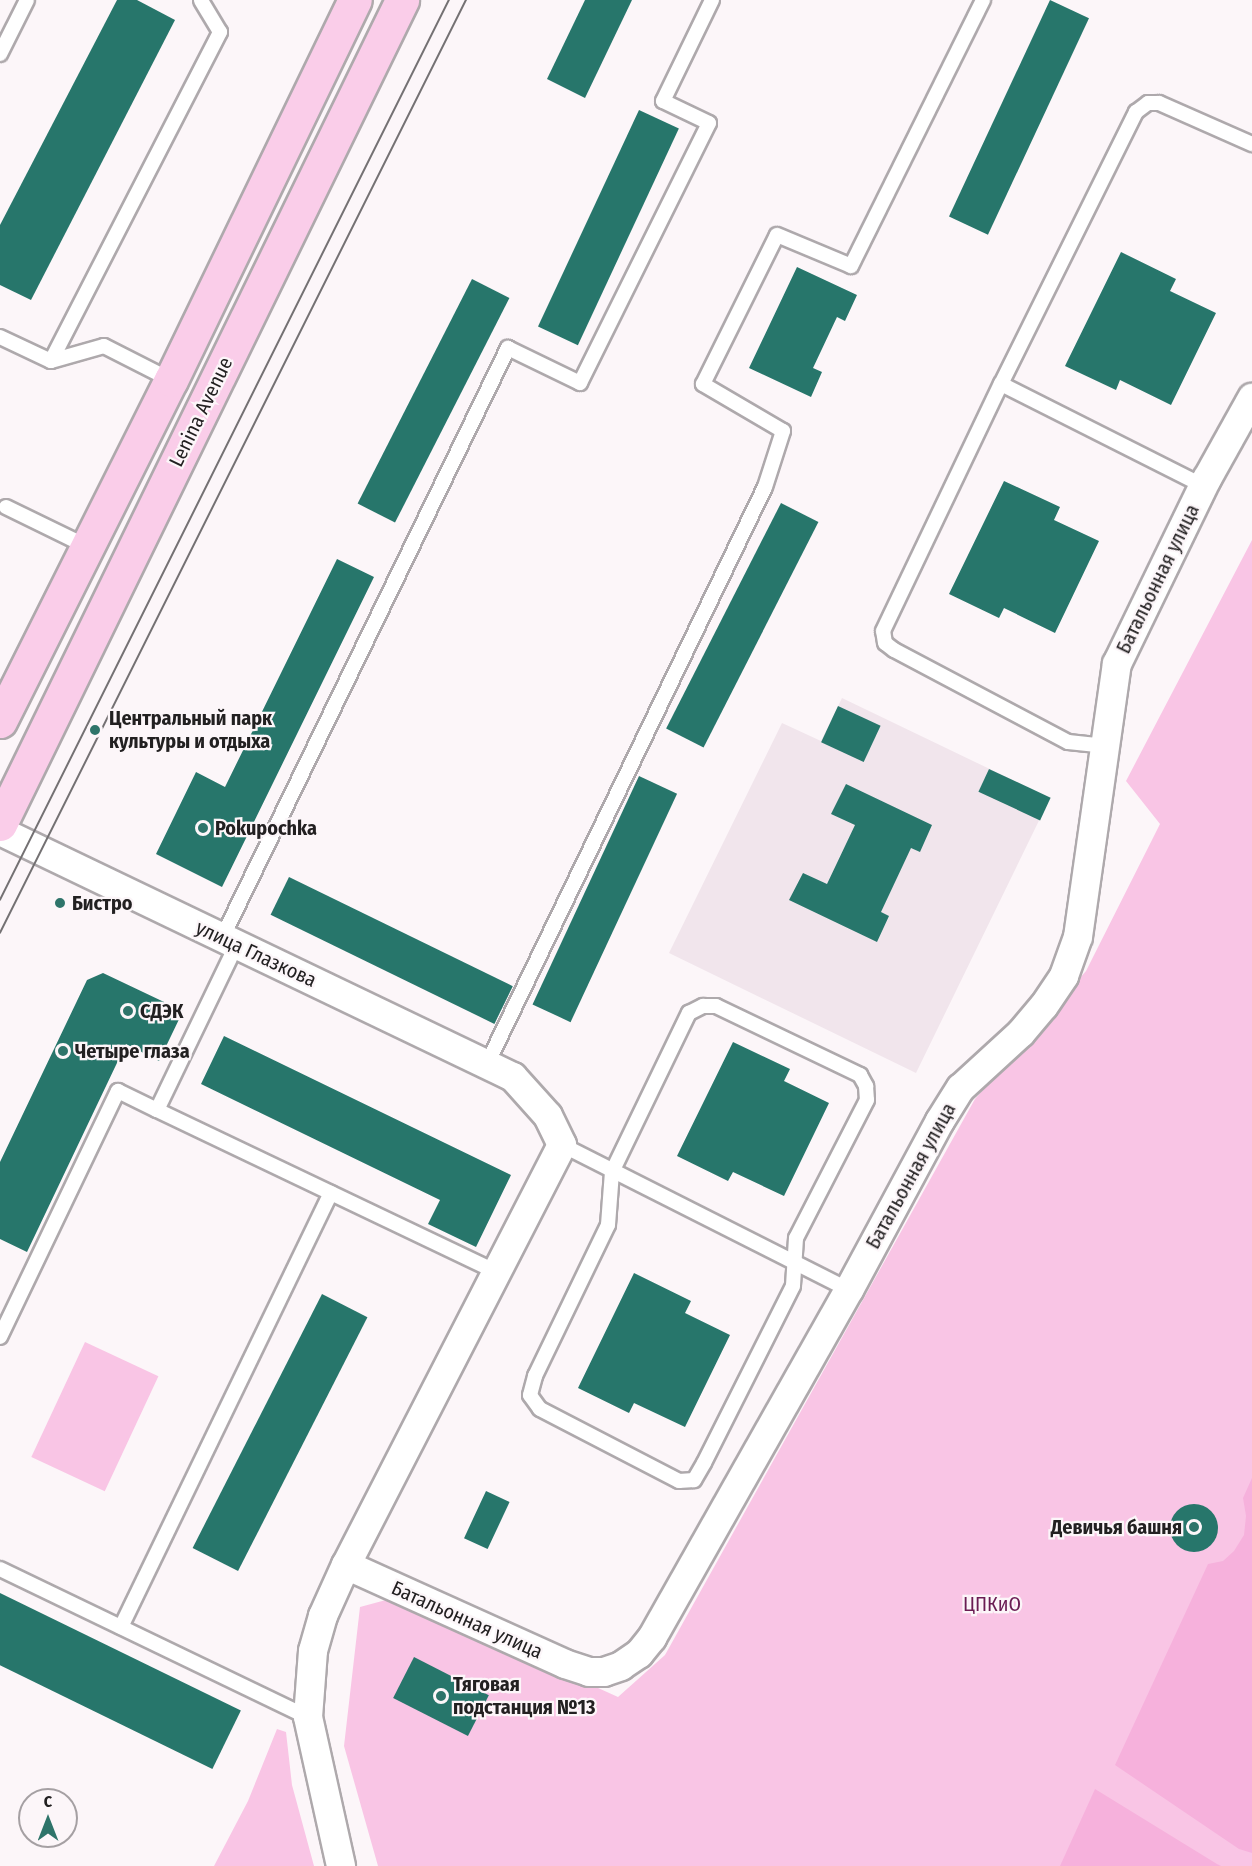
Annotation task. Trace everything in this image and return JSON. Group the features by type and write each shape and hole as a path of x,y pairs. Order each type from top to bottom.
{"main road":[{"name":"Lenina Avenue","path":"0,721 171,380 355,0"},
{"name":"Lenina Avenue","path":"0,824 402,0"}],"street":[{"name":"Батальонная улица","path":"346,1565 565,1664 589,1672 604,1672 621,1666 639,1654 652,1638 849,1290 892,1205 961,1088 1021,1033 1044,1006 1064,976 1078,937 1117,664 1204,486 1252,398"},
{"name":"улица Глазкова","path":"0,831 513,1077 548,1116 562,1145"},
{"path":"341,1866 308,1717 313,1651 323,1616 346,1565 562,1145"}],"lane":[{"path":"0,54 27,0"},
{"path":"51,361 220,32 201,0"},
{"path":"157,1110 230,941 507,348 580,383 709,123 663,101 712,0"},
{"path":"487,1064 765,487 783,431 703,384 777,235 851,266 983,0"},
{"path":"1106,746 1068,742 894,650 885,643 883,631 1001,384 1136,112 1148,103 1159,103 1252,144"},
{"path":"0,337 51,361 104,346 171,380"},
{"path":"1001,384 1204,486"},
{"path":"6,507 88,547"},
{"path":"703,1006 716,1006 860,1075 866,1086 867,1100 796,1238 793,1286 694,1480 679,1481 540,1409 530,1395 535,1376 608,1225 612,1172 689,1013 703,1006"},
{"path":"0,1336 118,1091 496,1272"},
{"path":"562,1145 849,1290"},
{"path":"121,1627 331,1193"},
{"path":"0,1569 308,1717"}],"shaded area":[{"path":"842,698 1050,798 916,1073 669,953 782,723 821,741"},
{"path":"1252,1478 1252,1853 1239,1849 1115,1765 1208,1564 1223,1561 1234,1551 1244,1535 1246,1516 1243,1498"},
{"path":"1095,1789 1217,1864 1221,1866 1060,1866"}],"green space":[{"name":"ЦПКиО","path":"1252,540 1252,1866 378,1866 344,1746 360,1607 397,1597 618,1697 665,1655 975,1099 1086,971 1160,824 1126,781"},
{"path":"85,1342 158,1376 105,1491 31,1457"},
{"path":"277,1729 286,1732 292,1785 314,1866 214,1866 248,1801"}],"building":[{"path":"117,0 137,0 175,20 31,300 0,285 0,225"},
{"path":"585,0 632,0 585,98 547,79"},
{"path":"1050,0 1089,18 988,235 949,217"},
{"path":"639,110 679,129 578,345 538,327"},
{"path":"1121,252 1176,279 1170,291 1216,313 1171,405 1120,380 1116,390 1065,366"},
{"path":"797,267 857,295 845,321 837,317 813,368 822,372 811,397 749,368"},
{"path":"472,279 509,298 395,523 358,504"},
{"path":"1004,481 1060,507 1054,520 1099,541 1055,633 1004,608 999,618 949,594"},
{"path":"781,503 818,522 704,747 666,728"},
{"path":"337,559 374,577 222,887 156,854 196,772 225,787"},
{"path":"838,706 881,726 864,762 821,742"},
{"path":"989,769 1051,798 1040,820 978,792"},
{"path":"639,776 677,794 571,1022 533,1004"},
{"path":"846,784 932,825 920,852 911,848 881,912 889,916 877,942 789,900 803,873 827,884 855,825 831,814"},
{"path":"289,877 513,986 494,1024 271,915"},
{"path":"103,973 183,1011 159,1061 126,1044 27,1252 0,1239 0,1162 87,980"},
{"path":"224,1036 511,1175 476,1247 428,1224 440,1200 201,1084"},
{"path":"733,1042 790,1069 784,1081 829,1103 784,1196 733,1172 728,1181 677,1156"},
{"path":"634,1273 691,1301 685,1313 730,1335 685,1427 634,1403 629,1413 578,1388"},
{"path":"322,1294 367,1317 238,1571 193,1548"},
{"path":"486,1491 510,1502 488,1549 464,1538"},
{"name":"Девичья башня","path":"1189,1504 1199,1504 1214,1514 1218,1528 1214,1542 1208,1548 1199,1552 1189,1552 1174,1542 1170,1533 1170,1523 1180,1508"},
{"path":"0,1593 241,1710 212,1769 0,1665"},
{"name":"Тяговая подстанция №13","path":"414,1657 489,1695 468,1736 393,1698"}],"tram line":[{"path":"0,900 449,0"},
{"path":"0,933 466,0"}],"place":[{"name":"Центральный парк культуры и отдыха","path":"95,730"},
{"name":"Pokupochka","path":"203,828"},
{"name":"Бистро","path":"60,903"},
{"name":"СДЭК","path":"128,1011"},
{"name":"Четыре глаза","path":"63,1051"},
{"name":"Девичья башня","path":"1194,1527"},
{"name":"Тяговая подстанция №13","path":"441,1696"}]}
